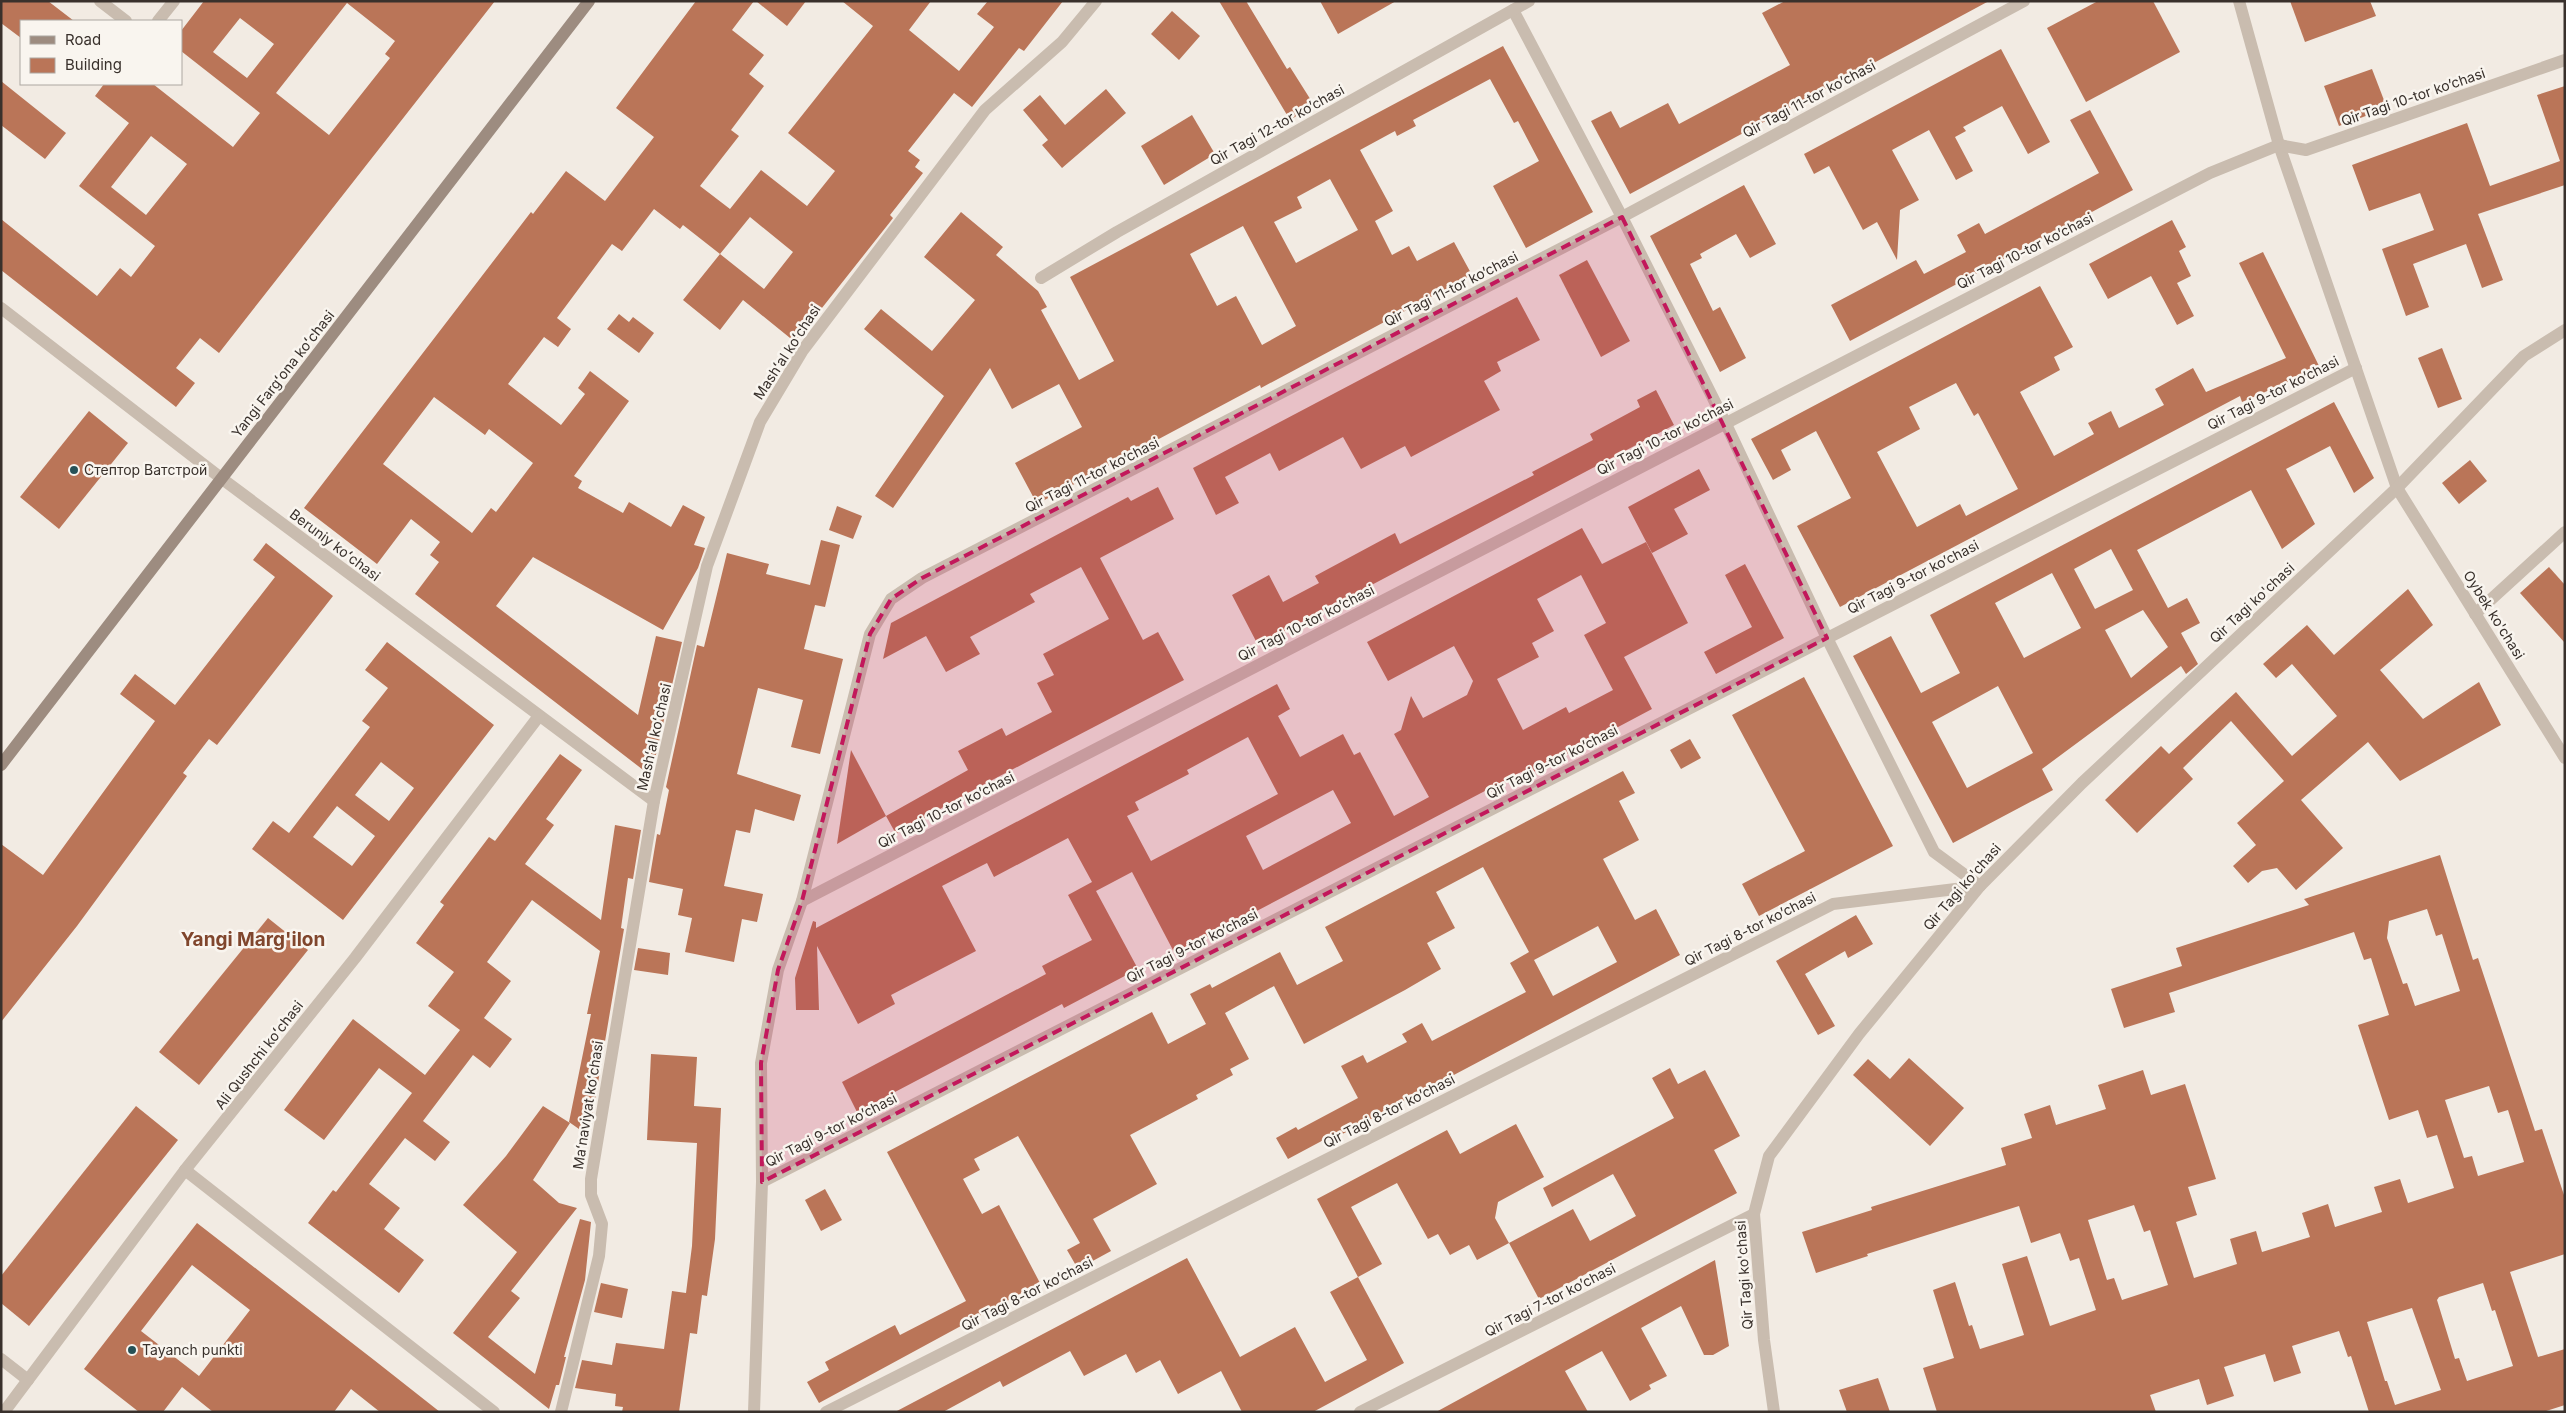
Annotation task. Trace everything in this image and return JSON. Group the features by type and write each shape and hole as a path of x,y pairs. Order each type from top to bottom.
{"main road":[{"name":"Yangi Fargʻona koʻchasi","path":"1,765 589,1"}],"street":[{"path":"100,1 125,20"},
{"path":"159,20 174,1"},
{"name":"Mashʻal koʻchasi","path":"654,801 707,566 760,422 803,350 984,110 1062,42 1096,1"},
{"name":"Qir Tagi 12-tor koʼchasi","path":"1041,278 1117,232 1529,1"},
{"name":"Qir Tagi 11-tor koʼchasi","path":"802,902 870,634 892,599 922,578 1622,217 2024,1"},
{"name":"Oybek ko'chasi","path":"2239,1 2279,145 2397,488 2565,758"},
{"path":"1513,10 1622,217 1725,422 1826,638 1934,852 1980,886"},
{"name":"Qir Tagi 10-tor koʼchasi","path":"802,902 1725,422 2210,173 2279,145 2306,150 2565,60"},
{"name":"Beruniy koʻchasi","path":"1,308 221,478 654,801"},
{"name":"Qir Tagi ko'chasi","path":"1774,1412 1764,1340 1754,1214 1769,1156 1859,1034 1980,886 2082,783 2397,488 2524,356 2565,330"},
{"name":"Qir Tagi 9-tor koʼchasi","path":"762,1182 2356,368"},
{"path":"2475,614 2565,532"},
{"name":"Ali Qushchi koʻchasi","path":"4,1412 185,1170 355,958 539,716"},
{"name":"Maʻnaviyat koʻchasi","path":"561,1412 599,1256 602,1224 591,1195 591,1179 654,801"},
{"name":"Qir Tagi 8-tor koʼchasi","path":"826,1412 1833,904 1980,886"},
{"path":"754,1412 762,1182 762,1064 778,970 802,902"},
{"path":"185,1170 494,1412"},
{"name":"Qir Tagi 7-tor koʼchasi","path":"1360,1412 1754,1214"},
{"path":"1,1358 28,1380"}],"highlighted area":[{"path":"1622,217 1827,638 762,1182 761,1063 778,970 802,901 870,634 891,599 922,578"}],"building":[{"path":"1,1 48,1 73,20 20,20 20,37 1,23"},
{"path":"204,1 495,1 219,353 200,338 176,368 195,383 176,407 1,270 1,219 97,296 120,268 131,277 155,246 79,186 129,123 95,96 103,85 154,85 233,147 260,113 182,52 182,30","holes":["347,3 395,41 385,54 390,58 329,135 276,93","240,18 274,44 247,78 213,52","151,136 187,164 146,215 111,187"]},
{"path":"696,1 754,1 732,30 764,55 749,74 764,86 731,130 739,136 700,186 730,209 761,170 807,206 835,171 788,133 873,26 842,1 931,1 909,30 959,71 994,27 977,14 988,1 1063,1 1024,51 1019,48 972,107 954,93 908,151 920,160 915,167 923,173 890,215 893,218 890,222 795,342 743,300 720,330 683,300 720,254 683,225 680,229 654,209 622,251 612,244 557,318 571,329 558,347 544,337 508,384 561,425 585,394 578,388 590,371 629,401 574,476 582,481 578,488 623,513 629,502 671,527 683,505 705,517 694,545 705,548 698,568 663,630 533,557 496,606 638,715 656,636 682,642 651,776 415,594 439,562 430,555 440,542 411,519 377,564 304,508 531,212 533,214 566,171 605,201 654,137 616,108","holes":["750,217 793,252 764,289 720,254","434,397 485,435 489,429 533,463 496,512 491,508 472,533 383,464"]},
{"path":"756,1 806,1 787,26"},
{"path":"1219,1 1246,1 1287,69 1290,67 1314,105 1290,120"},
{"path":"1320,1 1396,1 1338,34"},
{"path":"1785,1 1989,1 1630,194 1591,121 1611,111 1620,128 1668,103 1679,124 1790,65 1762,13"},
{"path":"2098,1 2153,1 2180,52 2086,102 2047,28"},
{"path":"2290,1 2370,1 2376,16 2305,42"},
{"path":"1172,11 1200,36 1179,60 1151,34"},
{"path":"1503,46 1593,212 1526,248 1493,186 1539,161 1518,121 1514,123 1490,79 1413,120 1416,126 1397,136 1395,131 1360,150 1393,211 1375,221 1392,255 1409,246 1417,261 1454,242 1472,275 1261,388 1260,385 1037,504 1015,463 1082,427 1059,384 1012,409 990,368 893,508 875,496 944,396 864,329 881,309 932,351 975,300 924,257 961,212 1003,247 996,255 1038,291 1047,307 1041,310 1079,380 1114,361 1070,277","holes":["1330,179 1358,230 1296,263 1274,222 1302,208 1297,197","1243,226 1296,326 1262,345 1236,296 1217,306 1190,254"]},
{"path":"2001,49 2050,142 2028,154 2002,106 1963,127 1966,131 1955,137 1973,171 1956,180 1929,130 1892,150 1919,200 1900,210 1897,260 1877,222 1863,230 1829,166 1814,174 1804,154"},
{"path":"2372,69 2387,108 2339,126 2324,86"},
{"path":"1,81 66,133 45,159 1,125"},
{"path":"2565,86 2565,185 2478,214 2503,280 2482,288 2466,244 2413,264 2429,307 2406,316 2382,249 2434,230 2420,193 2369,211 2352,165 2467,123 2490,186 2560,161 2537,95"},
{"path":"1106,89 1126,113 1062,168 1042,145 1048,140 1023,110 1040,95 1065,125"},
{"path":"2090,110 2133,190 1850,341 1831,305 1916,260 1924,274 1966,252 1957,235 1979,223 1985,234 2099,173 2070,120"},
{"path":"1192,115 1215,154 1164,185 1141,146"},
{"path":"1744,185 1776,244 1750,258 1736,234 1700,254 1702,258 1690,264 1713,311 1720,307 1746,358 1720,372 1650,236"},
{"path":"2172,220 2186,247 2179,251 2191,276 2177,283 2194,316 2177,325 2151,276 2108,299 2089,264"},
{"path":"2263,252 2320,368 2242,402 2240,396 1840,607 1797,526 1851,498 1816,431 1781,450 1791,470 1773,480 1751,439 2040,286 2073,347 2054,357 2060,370 2020,392 2054,456 2094,434 2088,423 2111,411 2119,428 2164,405 2155,389 2193,368 2206,392 2286,358 2239,263","holes":["1956,383 1974,416 1978,413 2018,489 1966,516 1960,504 1917,527 1877,452 1920,429 1909,407"]},
{"path":"1587,260 1630,341 1601,357 1559,275"},
{"path":"1517,297 1540,340 1497,362 1501,371 1484,381 1500,410 1411,457 1405,446 1361,469 1343,437 1279,471 1270,453 1225,477 1239,503 1216,515 1193,468"},
{"path":"619,314 629,322 633,317 654,333 639,353 607,329"},
{"path":"2442,348 2462,399 2438,408 2418,358"},
{"path":"1656,390 1674,425 1258,645 1232,595 1269,575 1283,602 1319,583 1315,576 1395,533 1400,544 1534,475 1532,472 1593,440 1590,434 1640,407 1637,400"},
{"path":"2334,402 2374,478 2354,493 2330,446 2286,469 2315,524 2282,549 2251,490 2137,550 2168,608 2187,598 2200,623 2181,633 2198,664 2186,674 2181,666 2042,769 2053,790 1953,843 1853,656 1891,636 1921,693 1960,673 1930,615","holes":["2111,549 2133,590 2095,609 2074,569","2052,573 2081,628 2024,658 1995,603","2143,610 2168,647 2131,678 2105,630","1998,686 2033,753 1967,788 1932,722"]},
{"name":"Стептор Ватстрой","path":"89,411 128,443 59,529 20,497"},
{"path":"2470,460 2487,481 2459,504 2442,483"},
{"path":"1699,469 1710,490 1674,509 1688,534 1652,553 1628,507"},
{"path":"1158,487 1174,519 1100,558 1143,640 1158,632 1184,680 977,788 896,834 886,816 968,770 958,751 1002,728 1006,736 1052,712 1037,683 1054,675 1043,654 1109,619 1081,567 1030,594 1035,602 970,637 980,654 946,672 926,636 883,659 891,623 1128,497 1131,501"},
{"path":"837,506 862,516 853,539 829,530"},
{"path":"1582,528 1602,564 1646,542 1688,623 1624,657 1652,709 1524,777 1521,772 1175,954 1132,872 1096,891 1138,969 1064,1008 1062,1004 857,1112 842,1082 1046,974 1042,966 1092,940 1068,895 1092,882 1068,838 994,877 987,863 942,886 976,951 891,995 895,1004 858,1024 817,946 819,1010 796,1010 795,978 813,921 816,922 816,928 1277,684 1290,709 1278,716 1300,757 1343,734 1354,755 1360,752 1394,816 1429,797 1394,734 1401,730 1411,696 1423,718 1467,695 1473,681 1454,646 1388,681 1367,642","holes":["1581,575 1606,623 1584,635 1613,690 1569,713 1566,707 1523,730 1497,679 1539,657 1532,643 1554,631 1537,599","1248,737 1278,794 1151,861 1127,816 1139,810 1135,802 1189,774 1187,770","1333,790 1351,823 1263,870 1246,836"]},
{"path":"821,540 840,545 825,607 815,605 804,649 843,659 820,754 791,747 803,700 758,688 737,774 801,795 794,821 755,809 750,833 736,830 724,886 763,894 757,922 742,919 734,962 685,952 692,918 678,915 683,889 649,882 657,834 660,835 669,790 666,787 697,645 704,647 727,553 769,564 766,574 810,585"},
{"path":"266,543 333,596 217,745 209,739 183,773 187,776 77,926 1,1022 1,844 43,875 155,721 120,694 135,674 175,705 275,577 253,560"},
{"path":"1745,564 1784,638 1716,674 1704,652 1752,627 1725,575"},
{"path":"2549,567 2565,585 2565,643 2520,593"},
{"path":"2408,589 2433,625 2380,670 2423,719 2479,682 2501,725 2400,781 2368,742 2301,800 2343,848 2296,890 2277,868 2262,871 2248,883 2233,866 2256,845 2237,823 2284,781 2231,721 2183,768 2193,779 2137,833 2105,800 2161,746 2169,754 2236,692 2292,756 2337,716 2292,664 2276,678 2263,664 2307,625 2334,655"},
{"path":"387,642 494,725 343,920 252,849 273,821 289,833 370,727 362,721 388,688 365,670","holes":["381,762 414,788 389,821 355,795","337,806 375,836 352,866 313,837"]},
{"path":"1804,677 1893,846 1759,916 1742,884 1805,851 1732,715"},
{"path":"1690,739 1701,758 1681,769 1670,750"},
{"path":"851,750 886,816 837,844"},
{"path":"560,754 582,770 546,819 554,825 525,864 601,920 615,825 641,830 633,879 628,878 621,928 624,929 589,1136 569,1122 591,1014 587,1014 600,951 532,900 487,962 511,981 484,1018 512,1039 490,1068 473,1055 423,1121 450,1142 435,1161 405,1138 369,1184 400,1208 384,1229 424,1260 399,1293 308,1223 333,1190 336,1192 412,1093 379,1068 324,1140 284,1110 353,1019 425,1075 460,1030 428,1006 454,972 416,943 444,905 440,902 489,837 495,841"},
{"path":"1623,771 1635,793 1619,801 1639,840 1603,859 1635,920 1656,909 1680,955 1333,1139 1331,1136 1288,1159 1276,1138 1296,1127 1298,1130 1358,1098 1341,1066 1363,1055 1367,1063 1407,1042 1402,1034 1422,1023 1432,1041 1526,992 1510,963 1529,952 1483,867 1436,892 1455,928 1427,943 1441,969 1405,990 1304,1044 1274,986 1225,1013 1249,1059 1230,1069 1233,1075 1196,1095 1198,1099 1130,1135 1157,1184 1093,1219 1111,1251 1078,1269 1067,1250 1080,1243 1018,1136 974,1159 980,1170 963,1179 982,1214 999,1205 1040,1283 819,1403 807,1382 829,1370 825,1362 895,1325 900,1335 966,1301 887,1152 1152,1012 1168,1044 1206,1024 1190,994 1210,984 1212,988 1280,952 1297,985 1343,961 1325,927","holes":["1598,926 1617,962 1553,996 1534,960"]},
{"path":"2440,855 2473,960 2478,958 2535,1131 2542,1129 2565,1198 2565,1254 2510,1272 2538,1357 2565,1349 2565,1405 2543,1412 2369,1412 2351,1356 2348,1357 2339,1331 2292,1346 2301,1373 2274,1382 2265,1354 2224,1367 2234,1396 2207,1405 2199,1379 2150,1395 2156,1412 1937,1412 1923,1368 1954,1358 1933,1290 1955,1282 1969,1326 1972,1325 1980,1349 2024,1335 2002,1264 2027,1256 2050,1326 2096,1310 2079,1258 2070,1261 2060,1233 2031,1243 2019,1206 1867,1254 1868,1256 1816,1273 1802,1232 1872,1210 1871,1207 2006,1165 2001,1148 2032,1138 2024,1114 2050,1105 2056,1125 2106,1109 2098,1085 2143,1070 2151,1095 2185,1084 2216,1179 2188,1187 2197,1215 2176,1222 2194,1278 2237,1264 2230,1239 2256,1231 2262,1252 2310,1237 2302,1213 2328,1204 2335,1227 2382,1212 2374,1187 2400,1179 2408,1203 2454,1188 2437,1135 2427,1138 2418,1110 2389,1120 2358,1025 2389,1015 2371,958 2364,960 2354,932 2169,993 2175,1012 2124,1028 2111,989 2182,966 2176,948 2309,905 2304,899","holes":["2427,909 2436,936 2442,934 2460,991 2415,1006 2407,983 2403,984 2387,938 2389,921","2489,1086 2498,1113 2508,1110 2524,1162 2478,1176 2472,1156 2464,1158 2445,1100","2134,1205 2144,1232 2150,1230 2168,1285 2122,1300 2114,1278 2107,1280 2088,1220","2483,1283 2492,1311 2495,1310 2513,1366 2467,1381 2459,1358 2455,1359 2437,1300 2439,1297","2412,1308 2441,1390 2395,1405 2387,1381 2385,1381 2367,1322"]},
{"path":"1856,915 1873,944 1848,958 1845,951 1805,974 1835,1026 1818,1035 1776,961"},
{"path":"268,918 308,950 199,1085 159,1052"},
{"path":"638,948 670,953 668,975 634,970"},
{"path":"651,1054 697,1057 694,1106 721,1108 715,1239 707,1296 702,1295 697,1334 690,1333 679,1412 622,1412 623,1407 615,1406 616,1394 575,1388 582,1360 612,1365 616,1343 664,1349 672,1291 686,1293 692,1246 697,1143 647,1140"},
{"path":"1909,1058 1964,1108 1930,1146 1853,1075 1868,1059 1890,1079"},
{"path":"1670,1068 1678,1084 1705,1070 1740,1136 1714,1150 1737,1193 1539,1299 1509,1243 1573,1209 1590,1241 1636,1216 1613,1174 1552,1207 1543,1188 1674,1118 1652,1078"},
{"path":"136,1106 178,1140 29,1326 1,1303 1,1276"},
{"path":"543,1106 570,1123 533,1180 559,1203 577,1208 511,1291 520,1298 488,1337 535,1374 580,1219 591,1222 585,1280 564,1357 566,1357 559,1385 556,1385 549,1409 453,1333 517,1252 463,1205 506,1156"},
{"path":"1516,1124 1544,1177 1498,1202 1495,1218 1509,1243 1477,1260 1469,1245 1450,1255 1438,1234 1428,1239 1397,1183 1351,1207 1382,1264 1358,1277 1317,1199 1447,1130 1460,1154"},
{"path":"825,1189 842,1220 821,1231 805,1200"},
{"path":"197,1223 440,1412 380,1412 351,1389 334,1412 213,1412 182,1387 163,1412 139,1412 84,1369","holes":["192,1265 250,1310 199,1376 141,1331"]},
{"path":"1187,1258 1240,1357 1295,1327 1325,1382 1367,1360 1330,1292 1358,1277 1404,1363 1313,1412 1242,1412 1221,1371 1178,1394 1160,1360 1136,1373 1126,1354 1084,1376 1070,1351 1003,1387 1000,1381 943,1412 895,1412"},
{"path":"1715,1260 1729,1346 1713,1355 1704,1355 1681,1306 1641,1328 1667,1376 1649,1385 1651,1389 1630,1401 1602,1351 1565,1371 1588,1412 1436,1412"},
{"path":"601,1283 628,1289 622,1318 594,1312"},
{"path":"1878,1378 1890,1412 1847,1412 1839,1390"}],"place":[{"name":"Стептор Ватстрой","path":"74,470"},
{"name":"Tayanch punkti","path":"132,1350"}],"district":[{"name":"Yangi Marg'ilon","path":"253,939"}]}
